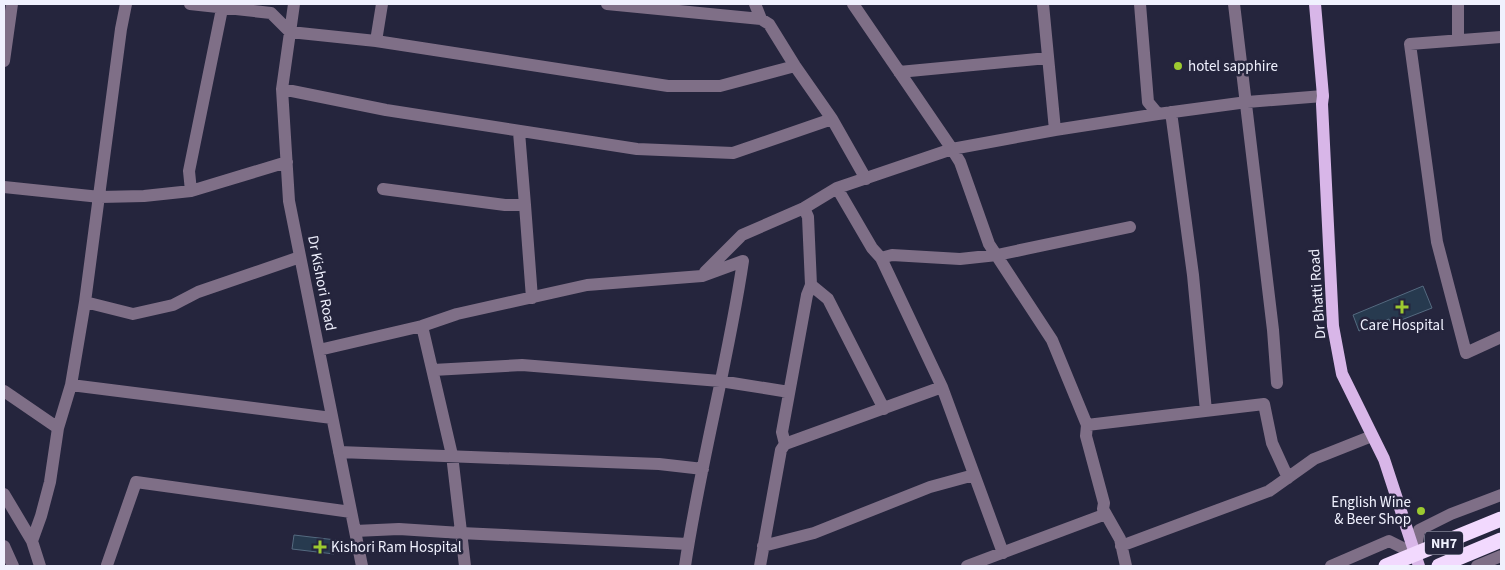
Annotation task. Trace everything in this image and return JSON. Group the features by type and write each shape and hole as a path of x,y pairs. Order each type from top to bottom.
{"highway":[{"name":"NH7","path":"1386,566 1417,560 1501,519"},
{"name":"NH7","path":"1439,566 1501,540"}],"main road":[{"name":"Dr Bhatti Road","path":"1315,4 1323,96 1333,326 1342,374 1384,459 1417,560"}],"street":[{"path":"4,61 12,4"},
{"path":"32,541 50,482 58,428 71,385 85,302 121,29 126,4"},
{"path":"190,4 223,5 271,13 290,32 376,42 668,86 720,86 795,66"},
{"name":"Dr Kishori Road","path":"294,4 282,89 289,201 362,566"},
{"path":"376,42 382,4"},
{"path":"607,4 761,19 769,24 795,66 832,119 866,179"},
{"path":"755,4 761,19"},
{"path":"853,4 960,162 989,244 1052,340 1087,426 1086,436 1104,503 1103,509 1120,539 1126,566"},
{"path":"1043,4 1055,130"},
{"path":"1140,4 1148,102 1164,113 1192,275 1206,411"},
{"path":"1234,4 1273,330 1277,383"},
{"path":"1458,4 1458,40"},
{"path":"191,191 189,171 223,5"},
{"path":"1501,37 1410,44 1437,242 1466,353 1501,337"},
{"path":"899,72 1048,58"},
{"path":"282,89 386,110 638,149 733,154 832,119"},
{"path":"702,276 742,235 804,208 837,188 952,149 1164,113 1247,102 1323,96"},
{"path":"519,132 532,298"},
{"path":"4,188 100,197 144,196 191,191 287,162"},
{"path":"837,188 872,248 881,258 942,387 1003,553"},
{"path":"383,189 505,205 525,205"},
{"path":"785,444 782,432 806,295 811,285 808,217 804,208"},
{"path":"881,258 892,255 960,259 997,255 1130,227"},
{"path":"85,302 134,314 173,305 198,292 300,257"},
{"path":"319,350 422,326 457,314 587,285 702,276 743,261 735,317 720,381 685,566"},
{"path":"811,285 828,299 884,409"},
{"path":"422,326 452,455 465,566"},
{"path":"433,370 522,365 720,381 789,392"},
{"path":"71,385 332,418"},
{"path":"760,566 781,450 785,444 942,387"},
{"path":"4,392 58,428"},
{"path":"1087,426 1264,404 1272,443 1288,478"},
{"path":"1121,546 1269,491 1314,459 1372,436"},
{"path":"339,452 659,464 703,469"},
{"path":"763,546 814,533 930,487 974,475"},
{"path":"106,566 136,482 351,512"},
{"path":"4,494 32,541 40,566"},
{"path":"1417,560 1419,530 1451,514 1501,495"},
{"path":"967,566 1106,514"},
{"path":"355,531 399,529 688,544"},
{"path":"1331,566 1389,541 1417,560"},
{"path":"4,546 13,566"},
{"path":"1477,566 1501,556"}],"building":[{"path":"1423,286 1432,308 1391,324 1389,319 1359,331 1353,315"},
{"path":"294,535 336,540 334,554 292,549"}],"place":[{"name":"hotel sapphire","path":"1178,66"},
{"name":"Care Hospital","path":"1402,307"},
{"name":"English Wine & Beer Shop","path":"1421,511"},
{"name":"Kishori Ram Hospital","path":"320,547"}]}
